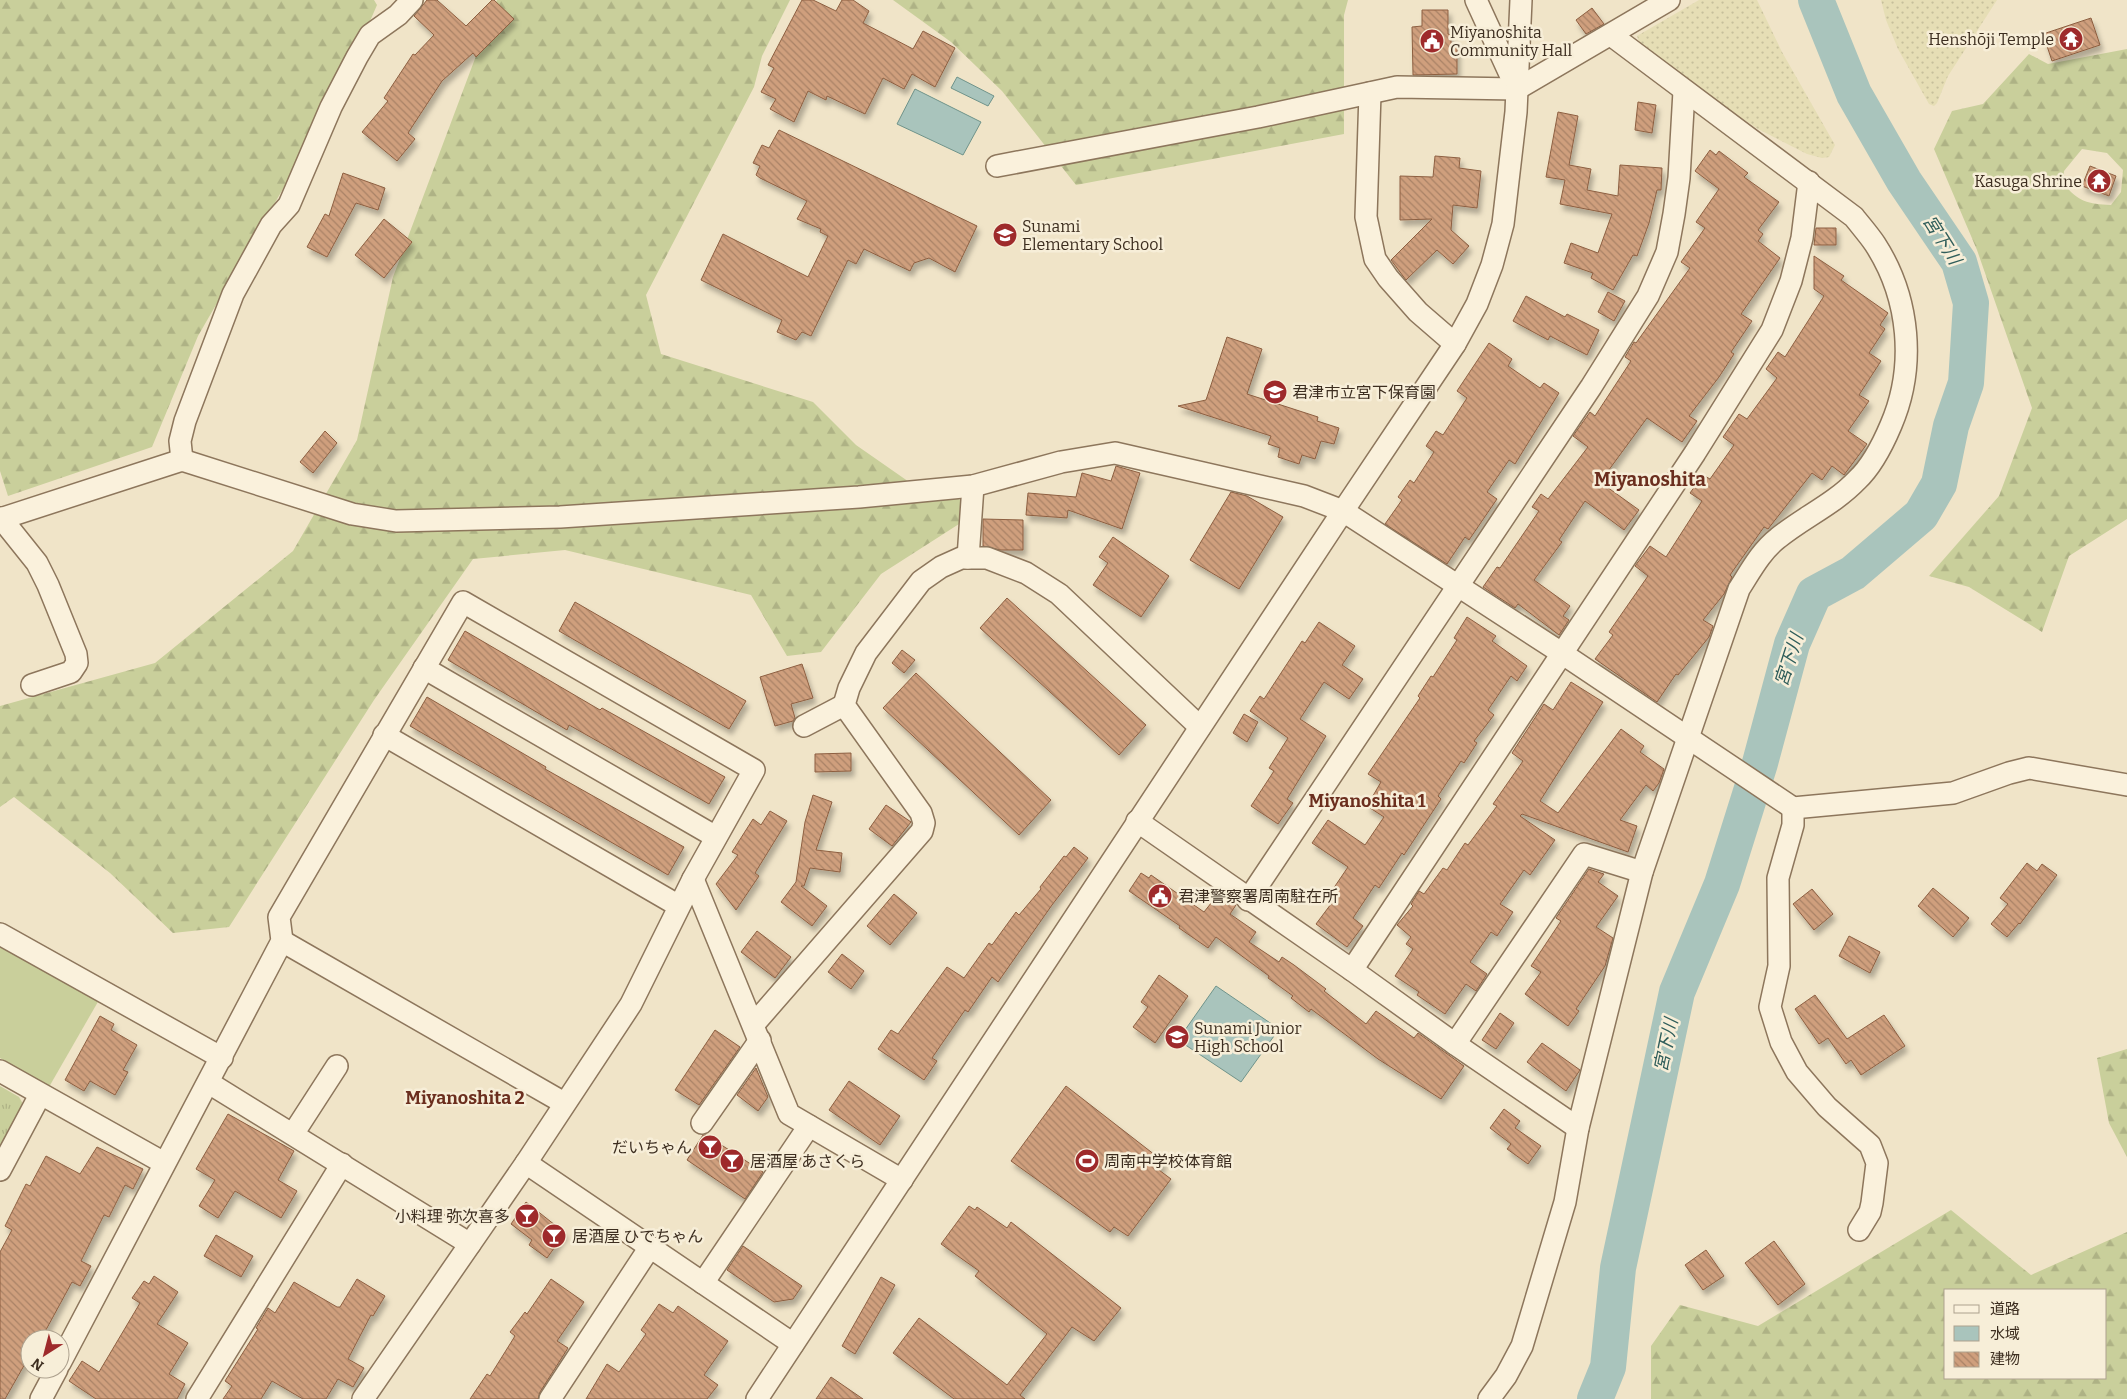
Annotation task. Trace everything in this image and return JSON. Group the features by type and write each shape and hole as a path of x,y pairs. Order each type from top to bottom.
{"street":[{"path":"182,460 180,441 185,421 233,294 271,225 289,205 331,107 357,57 370,36 398,15 412,0"},
{"path":"1476,0 1517,89"},
{"path":"757,1399 1342,511 1455,344 1478,304 1492,265 1503,224 1517,89 1521,0"},
{"path":"997,166 1258,117 1397,87 1517,89 1669,0"},
{"path":"1489,1399 1506,1376 1522,1346 1565,1202 1578,1128 1642,872 1739,589 1760,558 1777,539 1832,502 1859,479 1883,444 1898,407 1906,370 1906,337 1902,305 1890,273 1875,245 1854,217 1611,35"},
{"path":"1248,900 1591,387 1648,296 1667,252 1674,214 1679,178 1684,91"},
{"path":"1370,93 1366,216 1375,259 1388,278 1418,312 1455,344"},
{"path":"1352,970 1695,453 1772,330 1791,281 1802,238 1809,182"},
{"path":"32,685 71,672 77,663 76,654 37,563 1,519 182,460 352,514 396,521 560,517 858,497 973,486 1060,462 1115,453 1304,496 1342,511 1563,654 1786,804 1793,825 1778,878 1779,966 1770,1007 1781,1042 1797,1072 1827,1107 1870,1145 1877,1163 1872,1204 1870,1212 1859,1230"},
{"path":"968,558 973,486"},
{"path":"804,726 844,705 849,688 866,653 921,581 941,567 961,558 987,558 1026,573 1059,594 1200,727"},
{"path":"70,1344 164,1163 209,1083 282,941 279,917 463,602 754,770 693,879 631,1004 526,1163 363,1399"},
{"path":"424,668 716,837"},
{"path":"702,1123 757,1032 922,831 924,823 921,813 844,705"},
{"path":"384,735 679,906"},
{"path":"1786,804 1953,793 2009,773 2030,768 2127,785"},
{"path":"1138,822 1578,1128"},
{"path":"1455,1044 1584,854 1642,872"},
{"path":"693,879 789,1114 902,1180"},
{"path":"0,934 222,1058"},
{"path":"282,941 564,1103"},
{"path":"294,1134 337,1066"},
{"path":"0,1071 164,1163"},
{"path":"209,1083 470,1244"},
{"path":"0,1170 40,1095"},
{"path":"703,1283 809,1126"},
{"path":"526,1163 793,1344"},
{"path":"197,1399 342,1164"},
{"path":"550,1399 650,1247"},
{"path":"41,1399 52,1379"}],"shaded area":[{"path":"1699,0 1757,0 1782,52 1835,145 1829,157 1822,158 1807,154 1758,129 1703,92 1640,44 1637,36"},
{"path":"1881,0 1997,0 1948,76 1934,106 1929,104 1898,49 1886,20"}],"green space":[{"path":"0,0 374,0 377,5 340,90 198,336 152,447 8,496 0,471"},
{"path":"497,0 790,0 762,56 754,87 646,295 661,354 813,402 856,445 912,484 961,500 959,524 881,574 821,652 787,656 751,595 565,550 473,559 374,700 229,927 173,933 110,873 14,797 0,807 0,706 155,663 293,551 357,440 393,277"},
{"path":"893,0 1348,0 1344,15 1344,134 1076,185 1002,91 951,42"},
{"path":"2127,49 2127,519 2069,556 2042,632 1969,587 1929,576 1999,496 2032,408 1977,250 1934,149 1952,111 1983,104 2029,54 2048,64","holes":["2082,149 2107,153 2123,170 2121,192 2111,205 2084,201 2063,183 2064,171"]},
{"path":"0,944 99,1000 49,1087 0,1058"},
{"path":"2127,1049 2127,1157 2109,1123 2097,1058"},
{"path":"0,1086 19,1097 26,1109 0,1156"},
{"path":"1951,1210 2031,1275 2127,1232 2127,1399 1651,1399 1651,1346 1680,1305 1758,1326"}],"water":[{"path":"957,77 994,96 988,106 951,88"},
{"path":"915,89 981,122 963,155 897,124"},
{"path":"1216,986 1279,1029 1241,1082 1178,1040"}],"building":[{"path":"427,0 437,0 466,26 492,0 514,19 476,57 473,53 442,81 408,133 415,139 397,161 362,132 388,101 384,98 413,54 415,55 434,35 414,16"},
{"path":"802,0 813,0 836,11 842,0 853,0 869,11 863,23 913,49 923,31 955,48 935,87 912,74 904,89 883,78 865,114 827,96 826,100 808,91 794,122 770,109 776,99 761,92 774,68 768,65"},
{"path":"1592,8 1604,24 1586,34 1576,20"},
{"name":"Miyanoshita Community Hall","path":"1422,10 1448,10 1448,34 1451,35 1451,47 1457,46 1457,74 1413,75 1412,27 1422,26"},
{"name":"Henshōji Temple","path":"2091,18 2100,45 2052,61 2043,34"},
{"path":"1638,102 1656,105 1652,133 1635,130"},
{"path":"1558,112 1578,116 1569,165 1591,169 1587,190 1618,196 1620,165 1662,168 1661,190 1657,190 1649,223 1637,256 1633,255 1613,290 1591,278 1593,273 1564,263 1571,243 1598,253 1612,214 1560,204 1565,180 1546,177"},
{"path":"779,130 977,226 955,272 929,258 914,263 910,271 864,249 856,264 848,260 811,336 802,332 796,340 777,332 782,320 701,280 723,234 808,277 828,236 820,232 821,229 797,219 807,201 760,178 756,175 760,166 753,163 762,145 769,148"},
{"path":"1710,150 1716,155 1719,151 1748,173 1744,177 1779,202 1758,230 1763,234 1758,241 1780,258 1741,314 1752,321 1731,352 1734,354 1719,377 1689,416 1697,421 1682,442 1647,418 1600,482 1639,510 1624,530 1585,501 1559,540 1562,542 1534,580 1570,606 1563,616 1569,620 1559,635 1518,604 1515,608 1483,587 1497,567 1500,568 1539,511 1532,507 1541,494 1548,499 1588,447 1573,436 1590,412 1595,416 1631,361 1625,357 1634,342 1636,343 1690,268 1681,262 1705,228 1696,222 1719,189 1695,171"},
{"path":"1435,156 1460,158 1459,168 1481,171 1477,208 1453,205 1451,230 1469,246 1453,264 1437,250 1406,280 1391,260 1432,219 1400,220 1400,176 1433,177"},
{"name":"Kasuga Shrine","path":"2090,166 2116,176 2109,196 2082,186"},
{"path":"343,173 385,188 378,210 356,203 327,257 307,247 325,214 329,216"},
{"path":"384,219 412,242 384,278 355,255"},
{"path":"1816,228 1836,228 1836,245 1814,245"},
{"path":"1814,256 1844,276 1841,280 1888,313 1880,325 1885,329 1869,353 1881,361 1859,395 1869,401 1848,431 1867,444 1844,475 1832,466 1822,480 1812,473 1768,529 1764,527 1730,575 1732,577 1724,594 1703,620 1713,626 1709,637 1678,675 1676,674 1657,702 1595,659 1613,635 1609,632 1648,576 1635,566 1650,546 1666,557 1702,501 1690,493 1703,475 1710,479 1734,445 1723,437 1739,414 1747,419 1777,378 1766,369 1778,352 1785,357 1824,296 1814,289"},
{"path":"1608,292 1625,301 1614,321 1598,312"},
{"path":"1526,296 1565,317 1567,314 1599,330 1587,355 1550,336 1548,340 1513,321"},
{"path":"1227,337 1262,349 1247,394 1318,417 1317,421 1339,428 1334,444 1321,441 1315,459 1302,455 1299,464 1278,457 1280,448 1268,444 1271,436 1178,406 1206,400"},
{"path":"1489,343 1512,359 1508,366 1540,388 1544,383 1559,393 1515,464 1509,460 1487,492 1497,499 1469,540 1465,537 1447,564 1385,524 1402,500 1398,497 1410,480 1414,483 1434,452 1426,446 1436,431 1443,435 1467,398 1457,391"},
{"path":"325,431 337,443 313,473 300,462"},
{"path":"1116,466 1140,473 1122,529 1068,510 1067,518 1026,515 1028,493 1076,497 1082,473 1111,481"},
{"path":"1231,492 1247,496 1283,517 1239,589 1190,560"},
{"path":"983,519 1023,520 1023,550 1000,550 983,546"},
{"path":"1113,537 1169,576 1141,617 1093,585 1108,563 1099,557"},
{"path":"1007,598 1146,725 1119,755 980,628"},
{"path":"575,602 746,701 729,729 559,631"},
{"path":"1467,617 1496,636 1492,641 1527,666 1517,681 1511,676 1488,710 1494,715 1474,741 1477,743 1464,763 1461,761 1438,796 1441,799 1404,855 1402,853 1379,888 1375,885 1353,918 1363,926 1347,947 1316,924 1337,896 1331,892 1348,867 1312,843 1328,820 1365,845 1384,817 1367,806 1381,782 1368,774 1420,698 1418,696 1431,676 1433,677 1457,640 1454,638"},
{"path":"1319,622 1355,646 1342,665 1363,679 1349,699 1324,682 1300,719 1326,736 1287,799 1293,803 1278,824 1251,806 1274,771 1269,768 1288,738 1250,711 1260,696 1264,699 1302,641 1305,643"},
{"path":"465,631 600,710 602,708 725,777 709,804 569,725 567,730 448,660"},
{"path":"902,650 915,660 904,673 892,663"},
{"path":"802,664 813,698 791,704 795,718 793,721 775,726 760,677"},
{"path":"916,673 1051,800 1019,835 883,708"},
{"path":"1571,682 1603,702 1540,801 1558,813 1621,729 1644,746 1640,752 1664,769 1659,783 1653,791 1646,785 1620,820 1637,826 1628,852 1522,814 1520,816 1555,840 1530,875 1524,870 1500,904 1513,912 1497,936 1491,932 1470,962 1487,974 1476,991 1466,984 1445,1014 1417,995 1419,992 1395,976 1413,949 1406,944 1411,937 1397,925 1413,906 1411,904 1419,891 1424,894 1443,868 1447,870 1465,843 1468,845 1497,806 1493,804 1523,761 1512,753 1544,704 1553,710"},
{"path":"427,697 546,767 545,769 684,847 668,875 410,726"},
{"path":"1244,714 1258,722 1247,742 1233,733"},
{"path":"851,753 851,771 815,772 815,754"},
{"path":"813,795 832,802 816,850 842,853 840,872 810,868 804,886 801,886 827,906 812,926 781,902 796,882 805,822"},
{"path":"886,805 911,822 892,846 869,829"},
{"path":"770,811 787,821 755,873 759,876 736,910 716,884 738,855 732,852 753,819 761,825"},
{"path":"1074,847 1088,858 1052,905 998,982 992,977 968,1012 965,1010 932,1058 937,1061 924,1080 878,1049 891,1030 898,1034 947,967 964,978 989,943 992,945 1016,912 1019,915 1041,889 1040,887 1064,856 1066,857"},
{"path":"2027,863 2037,871 2042,864 2057,875 2020,924 2007,937 1991,924 2008,904 2000,898"},
{"path":"1589,869 1604,874 1598,882 1618,896 1596,927 1613,938 1605,966 1576,1009 1579,1011 1568,1026 1525,994 1541,972 1531,966 1561,921 1556,918"},
{"path":"1141,873 1149,878 1151,875 1204,912 1219,893 1236,905 1230,914 1256,932 1249,942 1279,962 1282,957 1294,965 1326,989 1324,991 1366,1024 1376,1011 1414,1038 1418,1033 1464,1066 1441,1099 1378,1059 1311,1009 1309,1012 1291,998 1293,996 1268,978 1269,976 1216,937 1208,948 1129,891"},
{"path":"1933,888 1969,918 1953,937 1918,906"},
{"path":"1812,889 1833,914 1814,930 1793,904"},
{"path":"894,894 917,913 890,945 867,926"},
{"path":"757,931 791,957 775,978 741,952"},
{"path":"1849,936 1880,952 1870,973 1839,956"},
{"path":"842,954 864,971 851,989 828,972"},
{"path":"1159,975 1188,996 1155,1043 1133,1027 1148,1007 1141,1002"},
{"path":"1815,995 1847,1039 1884,1015 1905,1046 1861,1075 1851,1060 1846,1064 1828,1038 1819,1044 1795,1009"},
{"path":"1500,1013 1514,1023 1496,1049 1482,1040"},
{"path":"100,1016 114,1024 111,1030 137,1045 123,1070 128,1072 115,1095 90,1081 84,1091 65,1080"},
{"path":"715,1030 740,1047 699,1105 675,1090"},
{"path":"1542,1043 1580,1070 1566,1091 1527,1062"},
{"path":"756,1068 768,1097 758,1111 737,1095"},
{"path":"849,1081 900,1116 880,1145 829,1110"},
{"name":"周南中学校体育館","path":"1066,1086 1164,1162 1159,1170 1171,1179 1128,1236 1114,1227 1110,1232 1011,1161"},
{"path":"1504,1109 1520,1121 1515,1128 1541,1146 1528,1164 1507,1149 1511,1144 1490,1128"},
{"path":"228,1114 294,1151 278,1180 297,1191 281,1218 235,1191 218,1218 199,1206 215,1180 196,1169"},
{"path":"703,1135 706,1135 763,1172 745,1199 687,1160"},
{"path":"97,1147 143,1169 133,1189 125,1185 109,1217 104,1215 81,1261 91,1266 80,1286 72,1282 46,1329 20,1329 20,1373 5,1399 0,1399 0,1252 12,1230 5,1226 26,1184 30,1186 46,1156 80,1174"},
{"path":"526,1202 565,1233 547,1258 529,1245 532,1240 511,1224"},
{"path":"969,1206 975,1210 977,1207 1007,1228 1011,1222 1121,1308 1094,1341 1072,1327 1020,1395 1025,1399 954,1399 893,1353 919,1318 1007,1385 1047,1334 975,1276 979,1271 941,1244"},
{"path":"216,1235 253,1256 241,1277 204,1256"},
{"path":"1774,1241 1805,1284 1778,1305 1745,1263"},
{"path":"743,1246 802,1286 793,1299 774,1302 727,1270"},
{"path":"1706,1250 1724,1276 1703,1290 1685,1265"},
{"path":"154,1276 178,1292 157,1324 188,1343 169,1374 185,1384 177,1399 96,1399 69,1381 82,1361 99,1372 140,1303 132,1298 144,1281 149,1284"},
{"path":"881,1277 895,1285 855,1354 842,1346"},
{"path":"357,1279 385,1296 373,1316 371,1315 348,1359 364,1368 353,1387 338,1379 326,1399 303,1399 272,1381 261,1399 223,1399 232,1386 225,1381 258,1329 256,1328 268,1308 275,1313 294,1282 340,1307"},
{"path":"551,1279 584,1302 557,1341 568,1348 540,1392 538,1399 470,1399 487,1374 490,1376 515,1336 510,1332 525,1312 527,1314"},
{"path":"659,1304 673,1313 678,1306 728,1341 704,1375 718,1385 707,1399 586,1399 607,1364 619,1372 646,1334 641,1330"},
{"path":"831,1377 863,1399 816,1399"}],"waterway":[{"name":"宮下川","path":"1595,1399 1608,1367 1618,1268 1677,992 1722,884 1760,763 1792,644 1814,594 1853,573 1921,515 1939,484 1951,426 1966,383 1971,303 1959,262 1904,181 1854,94 1816,0"}],"place":[{"name":"Henshōji Temple","path":"2071,39"},
{"name":"Miyanoshita Community Hall","path":"1432,41"},
{"name":"Kasuga Shrine","path":"2099,181"},
{"name":"Sunami Elementary School","path":"1005,235"},
{"name":"君津市立宮下保育園","path":"1275,392"},
{"name":"君津警察署周南駐在所","path":"1160,896"},
{"name":"Sunami Junior High School","path":"1177,1037"},
{"name":"だいちゃん","path":"710,1147"},
{"name":"居酒屋 あさくら","path":"732,1161"},
{"name":"周南中学校体育館","path":"1087,1161"},
{"name":"小料理 弥次喜多","path":"527,1216"},
{"name":"居酒屋 ひでちゃん","path":"554,1236"}],"district":[{"name":"Miyanoshita","path":"1650,479"},
{"name":"Miyanoshita 1","path":"1367,801"},
{"name":"Miyanoshita 2","path":"465,1098"}]}
